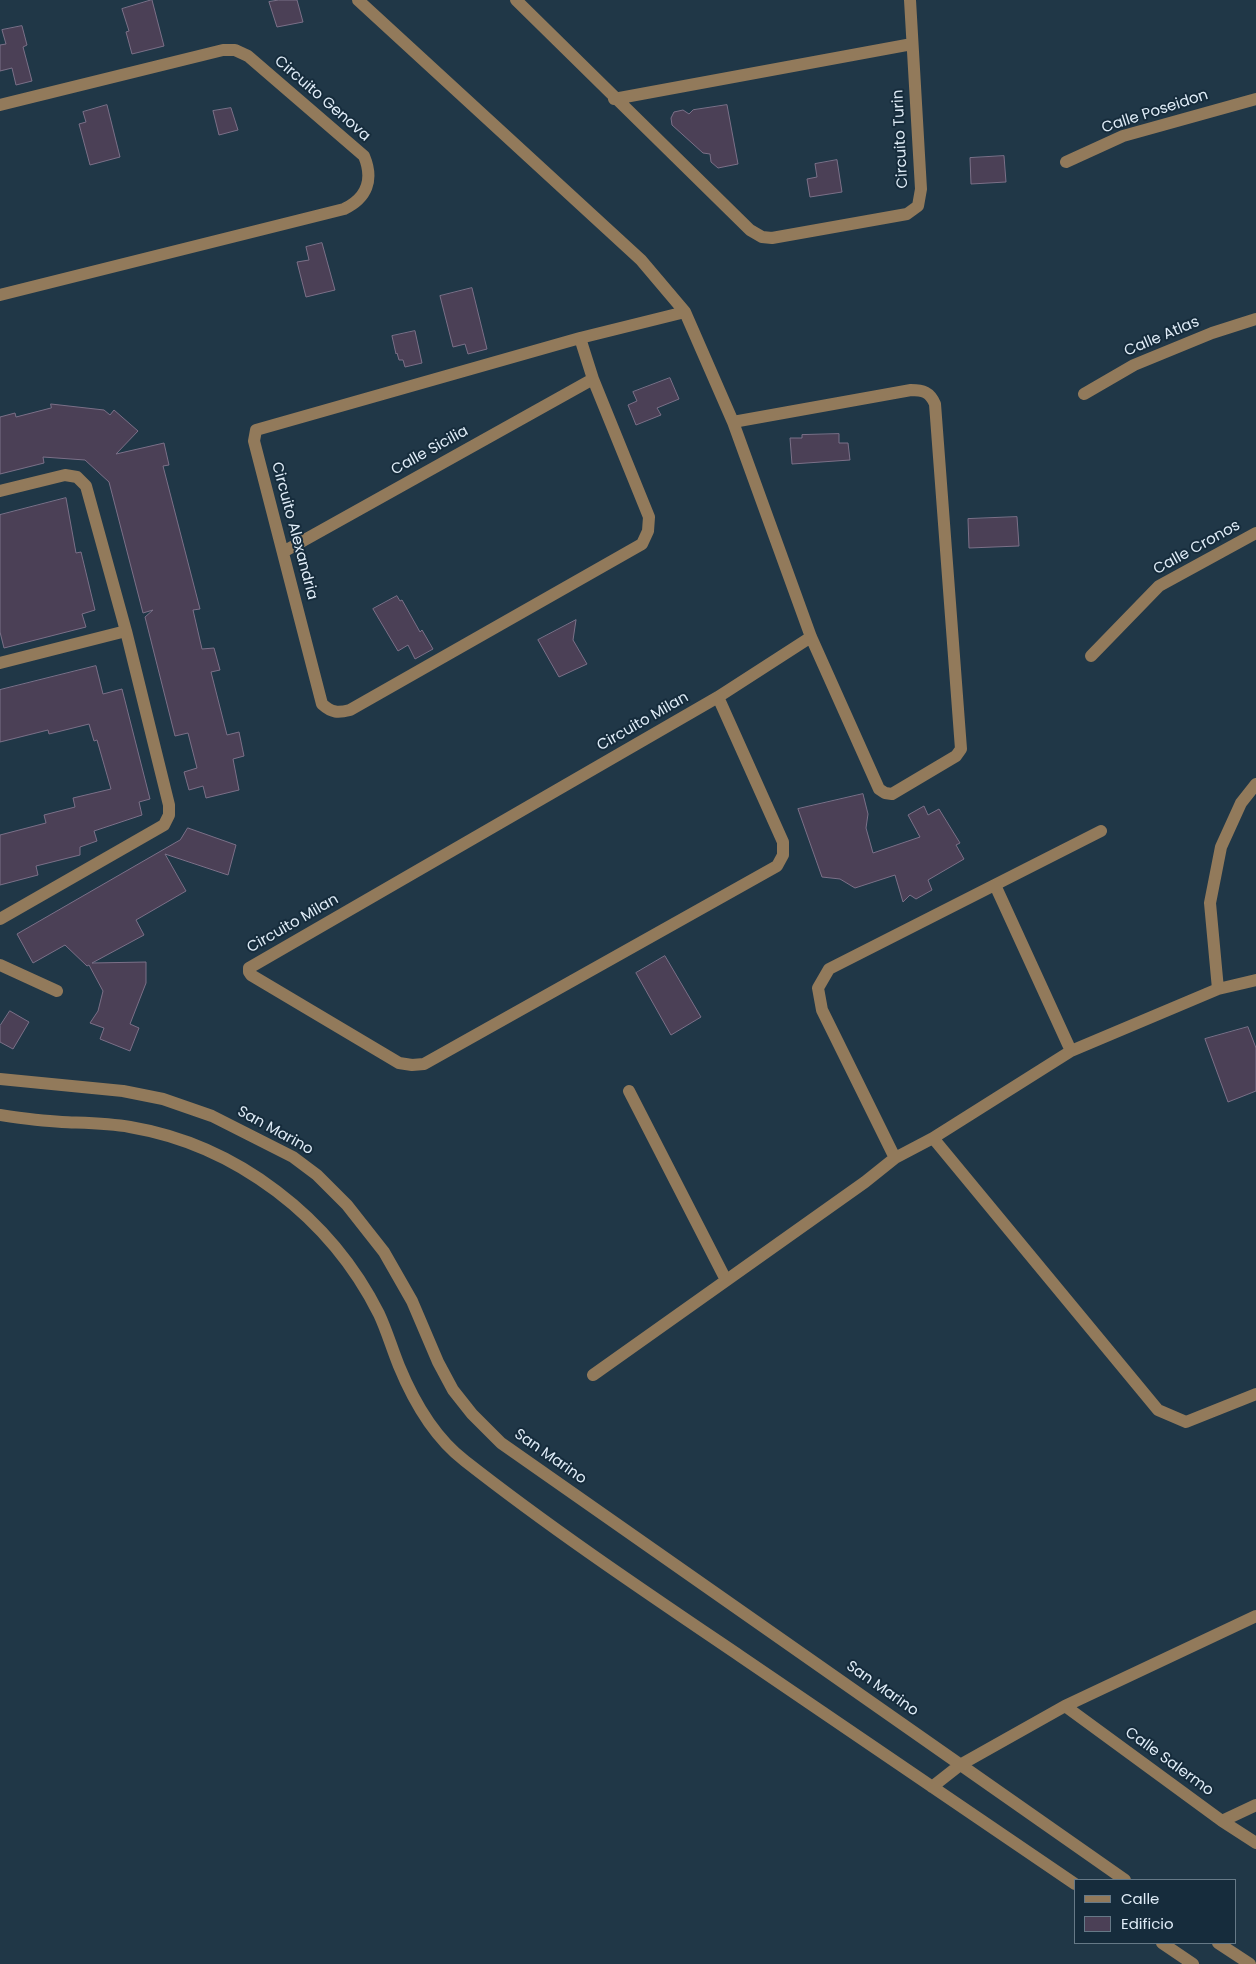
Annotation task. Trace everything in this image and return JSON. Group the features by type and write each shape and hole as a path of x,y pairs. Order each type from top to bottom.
{"street":[{"path":"358,0 641,260 685,312 733,422 811,637 880,789 885,793 892,794 956,756 961,748 962,739 935,404 928,393 911,390 733,422"},
{"path":"516,0 614,99 912,44"},
{"name":"Circuito Turin","path":"614,99 750,230 762,238 781,237 907,214 918,206 921,189 910,0"},
{"name":"Circuito Genova","path":"0,105 224,50 235,50 248,56 364,156 370,169 365,194 356,203 344,209 0,295"},
{"name":"Calle Poseidon","path":"1066,162 1123,136 1256,99"},
{"name":"Circuito Alexandria","path":"593,379 648,517 648,531 642,544 350,710 339,712 329,710 322,704 282,552 254,441 256,430 580,338 685,312"},
{"name":"Calle Atlas","path":"1084,394 1134,365 1212,333 1256,319"},
{"path":"580,338 593,379"},
{"name":"Calle Sicilia","path":"282,552 593,379"},
{"path":"0,491 65,475 78,477 86,486 126,631 169,805 169,815 164,825 0,919"},
{"name":"Calle Cronos","path":"1091,656 1159,586 1256,533"},
{"path":"0,663 126,631"},
{"name":"Circuito Milan","path":"718,698 783,842 783,855 777,866 424,1064 399,1063 251,976 249,968 718,698 811,637"},
{"path":"1218,989 1210,903 1221,847 1241,804 1256,784"},
{"path":"895,1158 822,1010 818,988 829,969 1101,831"},
{"path":"995,886 1071,1051"},
{"path":"0,965 57,992"},
{"path":"593,1375 895,1158 933,1138 1071,1051 1218,989 1256,980"},
{"name":"San Marino","path":"0,1079 123,1091 163,1099 212,1116 293,1157 317,1175 347,1205 384,1252 412,1302 438,1362 453,1390 472,1414 502,1443 1124,1879"},
{"path":"628,1091 726,1280"},
{"path":"0,1115 128,1126 161,1134 224,1157 283,1195 328,1237 362,1282 381,1318 400,1368 418,1404 437,1432 460,1458 573,1542 1074,1883"},
{"path":"933,1138 1158,1410 1186,1422 1256,1394"},
{"path":"932,1787 960,1765 1065,1706 1256,1616"},
{"name":"Calle Salermo","path":"1065,1706 1222,1821 1256,1843"},
{"path":"1222,1821 1256,1805"},
{"path":"1163,1944 1193,1964"},
{"path":"1220,1944 1250,1964"}],"building":[{"path":"152,0 164,46 132,54 126,32 129,31 122,9"},
{"path":"297,0 303,22 277,27 269,2"},
{"path":"22,26 27,45 23,47 32,81 16,85 12,68 0,71 0,45 6,44 2,30"},
{"path":"107,105 120,157 90,165 79,124 86,122 83,112"},
{"path":"727,105 738,164 718,168 711,162 710,154 703,153 672,125 671,118 674,112 683,110 689,114 693,110"},
{"path":"231,108 238,130 219,135 213,111"},
{"path":"1004,156 1006,182 971,184 970,158"},
{"path":"837,160 842,192 810,197 807,179 817,177 815,164"},
{"path":"322,243 335,290 306,297 297,262 309,260 306,247"},
{"path":"472,288 487,349 468,354 465,344 453,347 440,296"},
{"path":"415,331 422,363 405,367 403,360 399,360 396,354 392,336"},
{"path":"670,378 679,399 657,408 661,415 636,425 628,405 637,401 633,392"},
{"path":"51,404 104,410 110,415 114,410 138,431 116,454 164,443 169,465 163,466 200,609 193,610 202,649 214,648 220,670 211,672 227,735 239,732 244,756 233,759 239,790 206,798 203,786 189,790 184,772 197,768 188,733 175,736 145,617 153,610 143,613 109,482 85,460 43,457 44,463 0,474 0,417 15,413 16,417 51,408"},
{"path":"839,434 839,443 848,443 850,460 792,464 790,438 802,438 802,435"},
{"path":"66,498 76,553 81,552 95,610 82,614 86,627 4,648 0,632 0,515"},
{"path":"1017,517 1019,546 969,548 968,519"},
{"path":"397,596 400,601 402,600 420,632 422,630 433,649 415,659 408,645 398,651 373,609"},
{"path":"576,620 573,640 587,664 559,677 538,640"},
{"path":"96,666 103,694 122,689 150,799 139,802 142,815 94,831 97,841 80,847 80,855 36,866 38,875 0,885 0,835 46,823 44,815 75,807 73,798 111,789 97,740 94,741 89,724 49,734 48,730 0,742 0,690"},
{"path":"863,794 868,814 866,828 873,853 920,837 908,815 924,806 928,815 939,809 960,843 956,845 964,859 928,880 932,890 916,899 910,895 903,902 895,875 855,888 840,879 822,877 798,809"},
{"path":"188,828 236,845 228,875 165,854 186,891 136,920 144,935 92,963 146,962 146,983 130,1024 139,1028 130,1051 100,1039 104,1028 90,1023 98,1011 103,991 89,965 87,966 65,945 33,963 17,934 180,840"},
{"path":"665,956 701,1017 671,1035 636,973"},
{"path":"10,1011 29,1022 13,1049 0,1042 0,1026"},
{"path":"1248,1027 1256,1048 1256,1091 1228,1102 1205,1039"}]}
